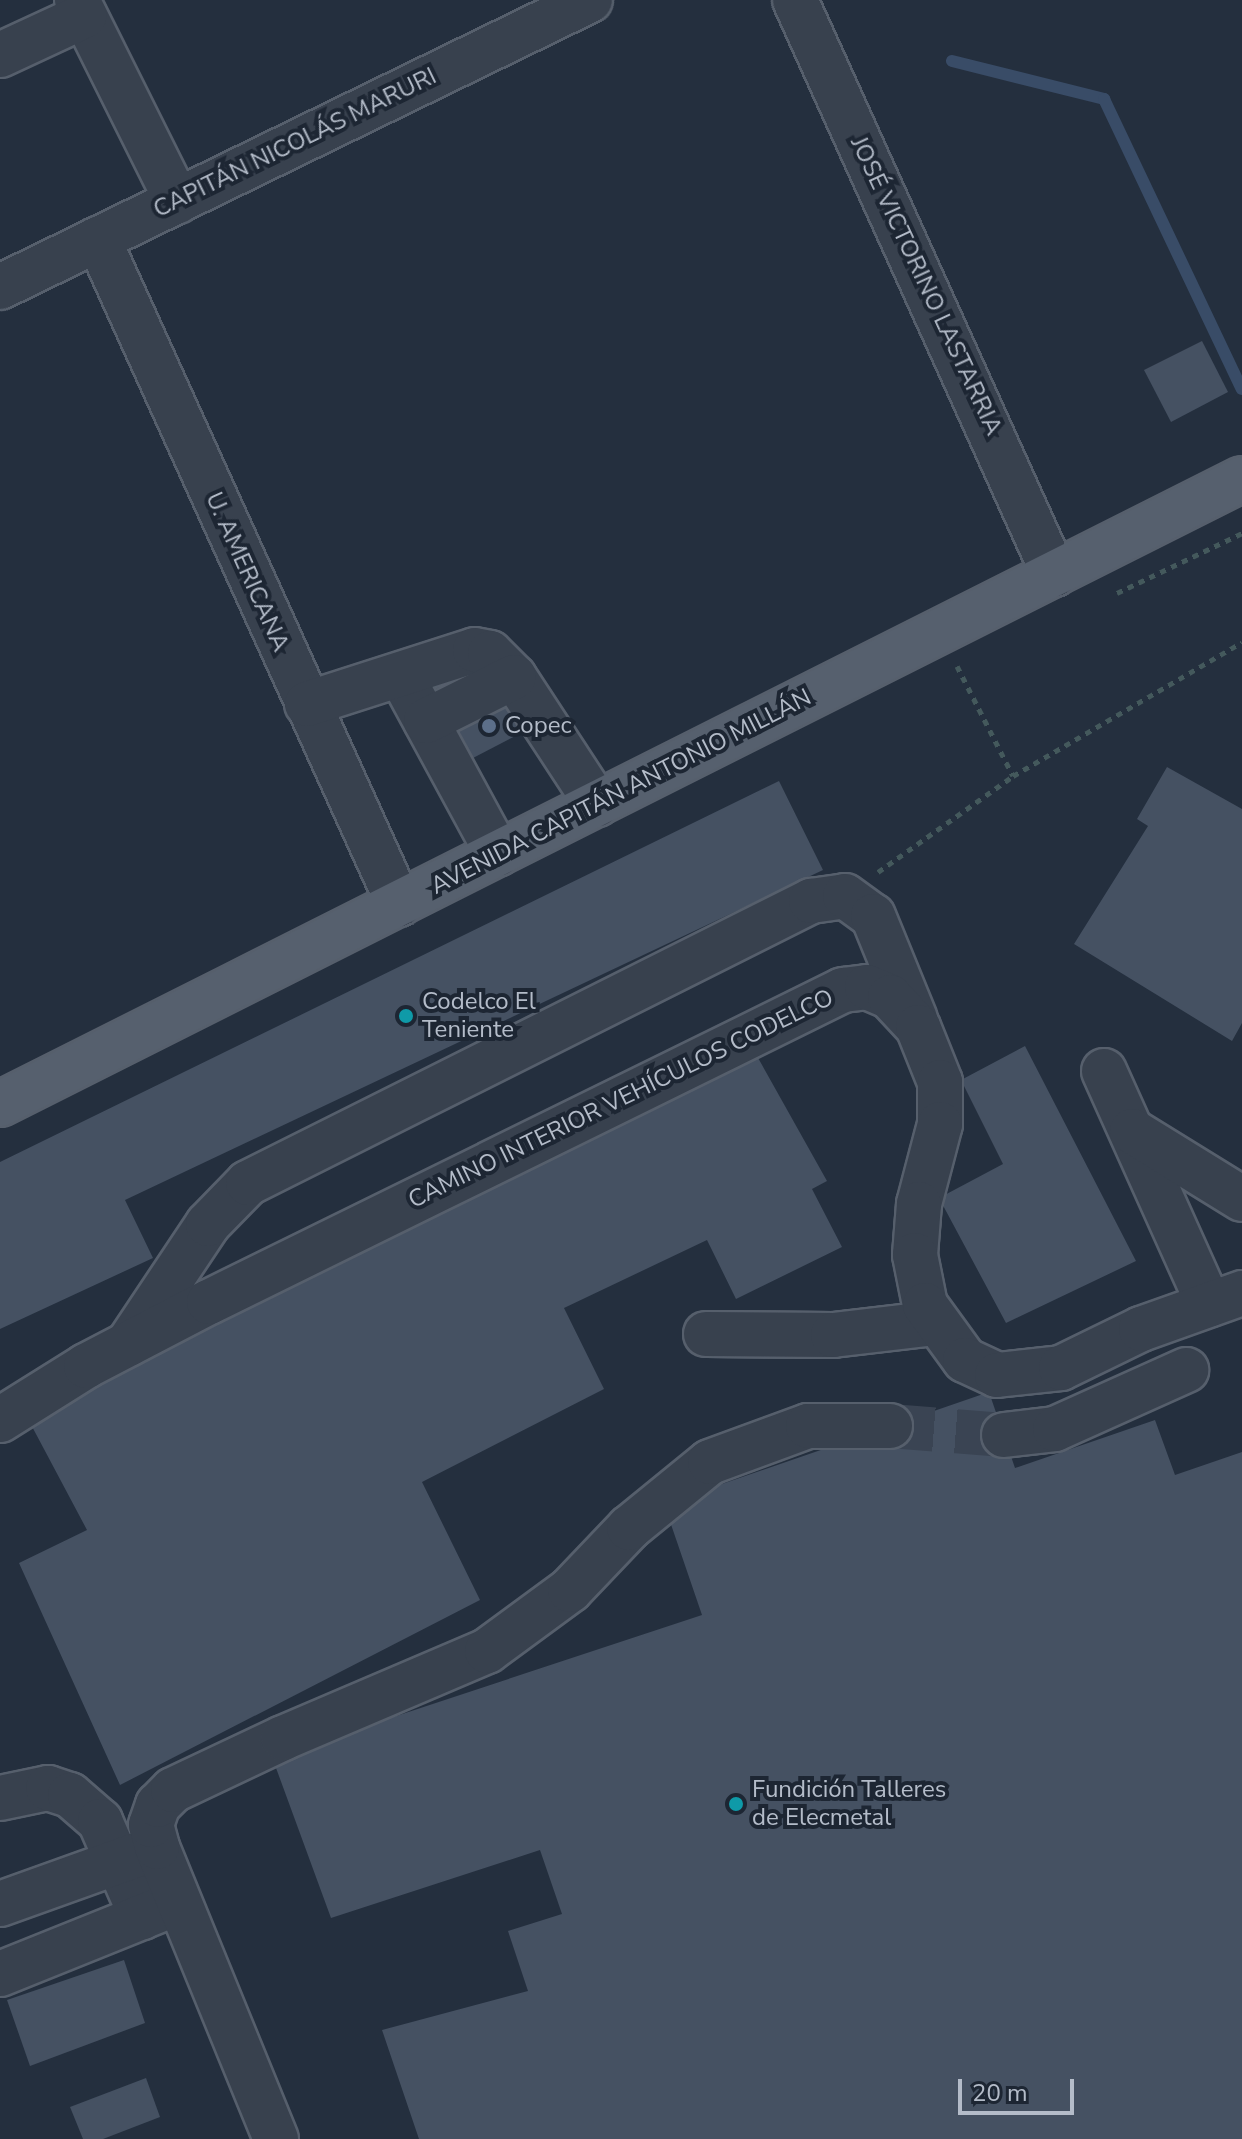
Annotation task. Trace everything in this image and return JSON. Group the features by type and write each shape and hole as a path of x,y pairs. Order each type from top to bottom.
{"main road":[{"name":"AVENIDA CAPITÁN ANTONIO MILLÁN","path":"0,1104 1242,479"}],"street":[{"name":"JOSÉ VICTORINO LASTARRIA","path":"795,0 1054,574"},
{"name":"CAPITÁN NICOLÁS MARURI","path":"0,287 577,3"},
{"path":"0,55 81,8 177,201"},
{"name":"U. AMERICANA","path":"98,239 399,904"},
{"path":"307,704 402,677 475,650 501,659 597,804"},
{"path":"402,677 498,854"},
{"path":"426,721 514,677"},
{"path":"126,1346 208,1224 248,1183 811,901 845,896 873,916 918,1027"},
{"name":"CAMINO INTERIOR VEHÍCULOS CODELCO","path":"0,1420 126,1346 843,990 867,987 890,997 918,1027 942,1097 916,1232 919,1281 935,1323 965,1360 997,1375 1061,1368 1141,1329 1226,1299"},
{"path":"1104,1071 1132,1131 1226,1299"},
{"path":"1132,1131 1242,1199"},
{"path":"706,1334 833,1335 935,1323"},
{"path":"1004,1435 1055,1429 1186,1370"},
{"path":"0,1904 139,1854 158,1805 173,1790 487,1651 570,1590 629,1528 710,1462 808,1426 890,1426"},
{"path":"0,1798 48,1788 70,1795 139,1854 162,1909 276,2139"},
{"path":"0,1974 162,1909"}],"path":[{"path":"938,632 1013,776"},
{"path":"845,896 1013,776 1242,642"}],"building":[{"path":"1202,341 1228,392 1171,422 1144,370"},
{"name":"Copec","path":"504,695 523,732 473,758 454,721"},
{"path":"1167,767 1242,809 1242,1023 1232,1041 1074,944 1148,826 1137,819"},
{"name":"Codelco El Teniente","path":"779,781 823,870 125,1200 153,1258 0,1329 0,1162"},
{"path":"1025,1046 1136,1261 1006,1323 939,1198 1003,1164 961,1080"},
{"path":"757,1056 827,1181 812,1189 842,1247 736,1299 707,1240 564,1308 604,1389 422,1482 480,1600 120,1785 19,1563 87,1530 28,1419"},
{"name":"Fundición Talleres de Elecmetal","path":"989,1392 1015,1468 1155,1420 1175,1475 1242,1452 1242,2139 419,2139 382,2030 528,1991 508,1931 562,1914 540,1850 331,1918 272,1757 702,1615 664,1504"},
{"path":"124,1960 145,2023 30,2066 7,2000"},
{"path":"146,2078 160,2117 103,2139 83,2139 70,2107"}],"waterway":[{"path":"952,61 1104,99 1242,389"}],"tunnel":[{"path":"890,1426 1004,1435"}],"place":[{"name":"Copec","path":"489,726"},
{"name":"Codelco El Teniente","path":"406,1016"},
{"name":"Fundición Talleres de Elecmetal","path":"736,1804"}]}
